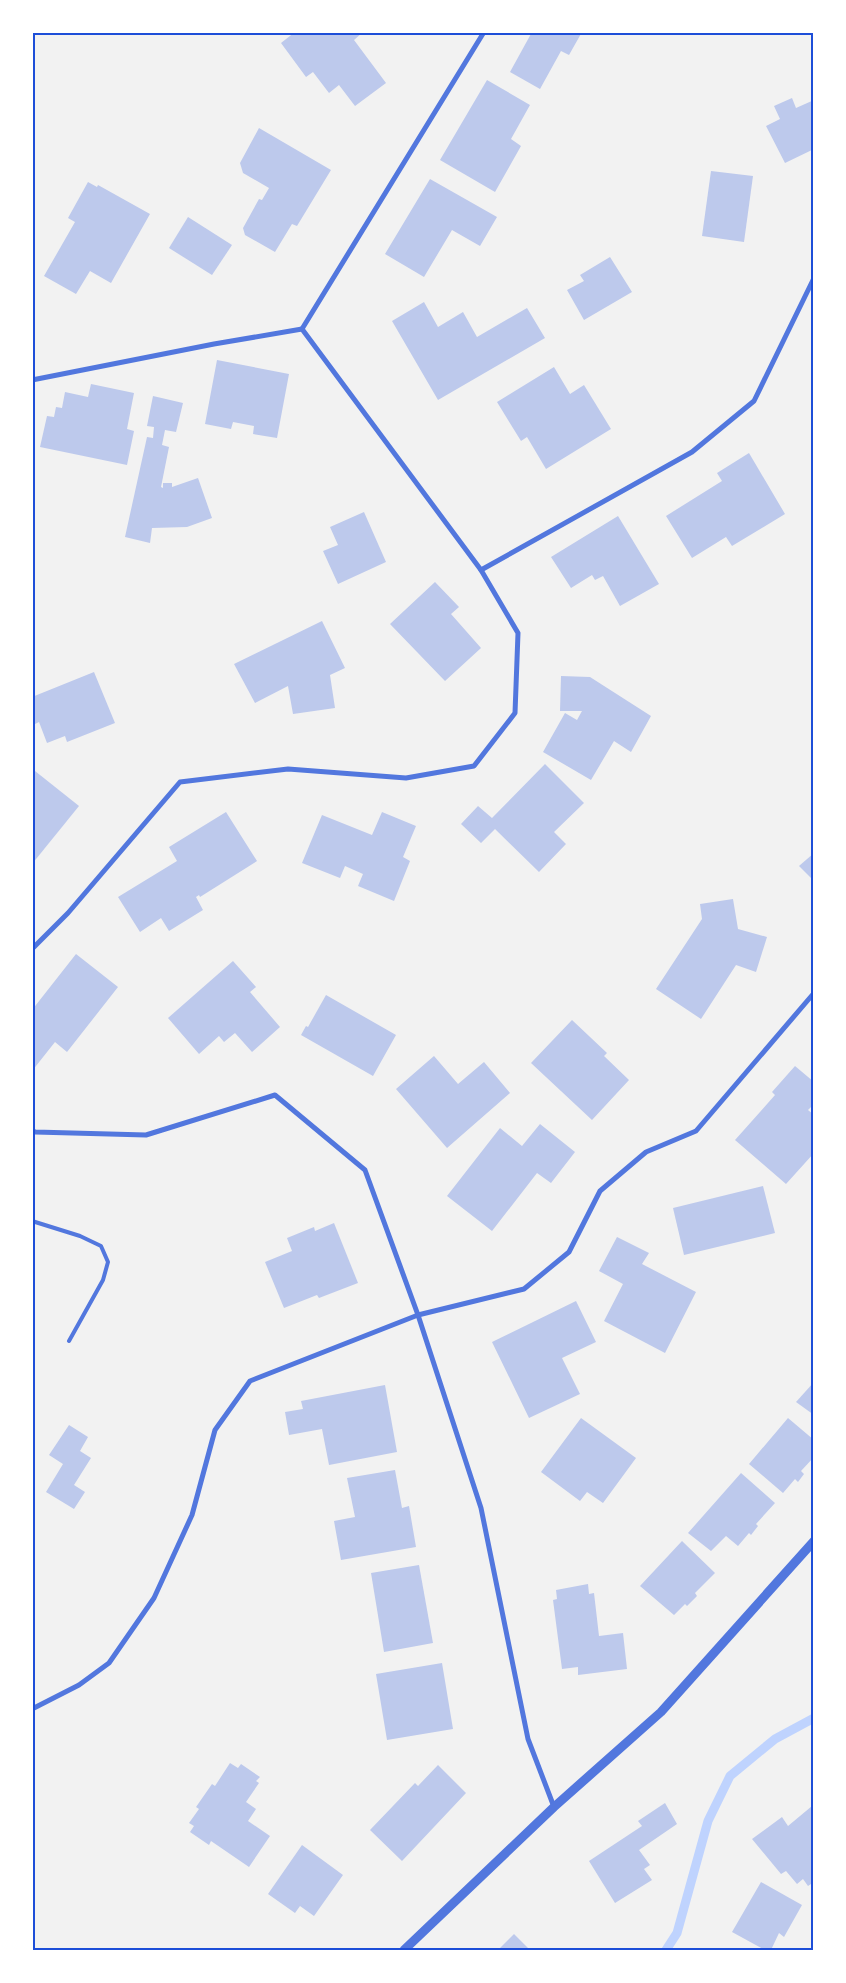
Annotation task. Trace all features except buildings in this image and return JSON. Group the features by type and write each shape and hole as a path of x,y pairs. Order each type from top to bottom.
{"street":[{"path":"32,380 214,344 302,329 484,32"},
{"path":"481,570 692,452 754,401 814,278"},
{"path":"32,949 68,914 180,782 288,769 406,778 474,766 515,713 518,633 481,570 302,329"},
{"path":"32,1709 78,1685 109,1663 154,1598 192,1515 215,1430 250,1380 418,1315 524,1289 569,1252 600,1191 646,1152 696,1131 814,993"},
{"path":"32,1130 35,1132 146,1135 275,1095 365,1170 418,1315 481,1508 528,1739 554,1807"},
{"path":"404,1950 554,1807 661,1712 814,1541"}],"lane":[{"path":"32,1221 80,1236 100,1246 108,1262 103,1280 68,1341"}],"waterway":[{"path":"666,1950 677,1933 708,1821 730,1776 775,1739 814,1718"}]}
